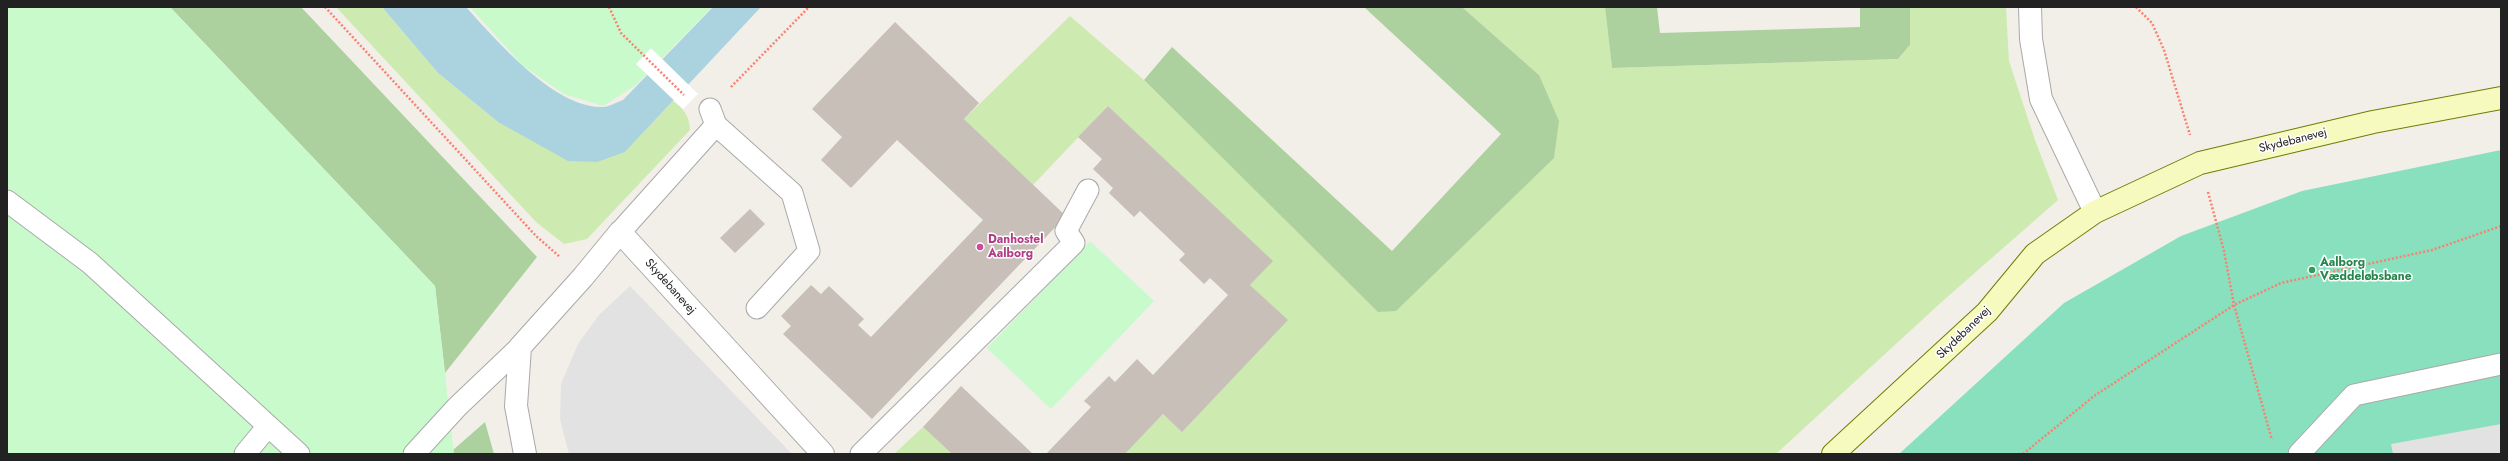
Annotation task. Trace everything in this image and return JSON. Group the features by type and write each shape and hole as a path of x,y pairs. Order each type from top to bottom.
{"street":[{"path":"2030,7 2030,39 2041,99 2095,212"},
{"name":"Skydebanevej","path":"1833,454 1987,312 2035,254 2095,212 2200,163 2372,122 2501,98"},
{"path":"525,454 516,406 520,347 583,277 620,232"},
{"name":"Skydebanevej","path":"620,232 823,454"}],"lane":[{"path":"620,232 713,117 792,193 809,252 757,308"},
{"path":"861,454 1074,243 1066,231 1088,190"},
{"path":"7,202 90,264 299,454"},
{"path":"414,454 457,407 520,347"},
{"path":"2300,454 2354,395 2501,364"},
{"path":"245,454 268,426"}],"path":[{"path":"325,7 536,236 583,277"},
{"path":"609,7 621,33 685,96"},
{"path":"713,117 809,7"},
{"path":"2136,7 2152,23 2164,50 2181,110 2200,163 2224,251 2234,305 2274,446"},
{"path":"2023,454 2094,396 2234,305 2281,283 2432,250 2501,226"}],"green space":[{"path":"7,7 170,7 435,286 454,454 7,454"},
{"path":"170,7 301,7 537,257 445,373 435,286"},
{"path":"336,7 382,7 438,73 498,122 625,152 673,101 681,107 686,114 689,121 690,130 587,239 564,244 536,222"},
{"path":"470,7 712,7 636,85 603,106 564,94 522,65"},
{"path":"1364,7 1462,7 1539,75 1559,121 1554,158 1396,311 1378,312 1144,80 1172,47 1392,251 1501,134"},
{"path":"1462,7 1605,7 1612,68 1898,59 1910,45 1910,7 2006,7 2009,61 2035,140 2058,200 1945,299 1776,454 1125,454 1163,414 1182,431 1287,320 1250,285 1272,261 1108,106 1033,185 964,119 1070,16 1144,80 1378,311 1396,311 1539,75"},
{"path":"1605,7 1657,7 1660,33 1860,27 1860,7 1910,7 1910,45 1898,59 1612,68"},
{"name":"Aalborg Væddeløbsbane","path":"2501,150 2501,454 1899,454 2064,303 2181,236 2302,191"},
{"path":"1090,241 1154,301 1051,409 987,348"},
{"path":"485,422 494,454 454,454 453,450"},
{"path":"923,427 952,454 894,454"}],"shaded area":[{"path":"630,286 792,454 569,454 560,419 561,384 578,344 599,315"},
{"path":"2501,424 2501,454 2393,454 2391,444"}],"water":[{"path":"382,7 466,7 510,54 546,85 566,97 585,105 605,107 623,100 713,7 761,7 625,152 597,162 568,161 498,122 438,73"}],"pier":[{"path":"651,48 698,94 683,109 636,64"}],"building":[{"path":"895,22 979,103 964,119 1066,216 872,419 783,334 791,326 781,316 811,285 821,294 829,286 864,319 858,325 871,337 983,220 897,140 851,188 821,160 842,137 812,109"},
{"path":"1108,106 1273,261 1250,285 1288,320 1182,432 1163,414 1125,454 1046,454 1091,407 1084,401 1109,376 1115,382 1137,359 1153,375 1228,295 1210,278 1204,284 1179,260 1185,254 1140,211 1134,217 1109,193 1113,188 1093,169 1102,159 1078,137"},
{"path":"750,209 765,224 735,253 720,238"},
{"path":"961,386 1033,454 952,454 923,427"}],"place":[{"name":"Danhostel Aalborg","path":"980,247"},
{"name":"Aalborg Væddeløbsbane","path":"2312,270"}]}
